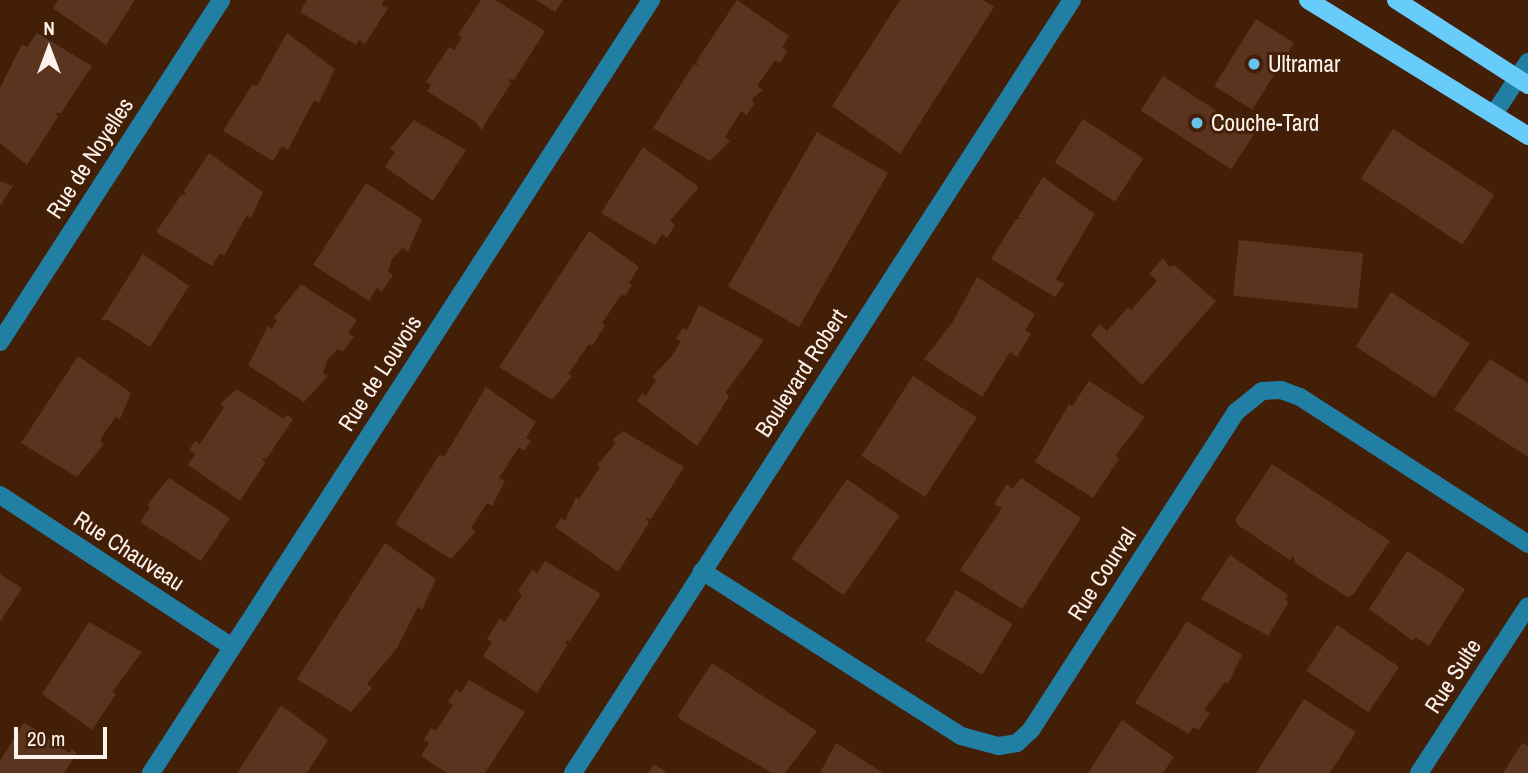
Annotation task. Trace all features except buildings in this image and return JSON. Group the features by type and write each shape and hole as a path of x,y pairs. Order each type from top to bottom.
{"main road":[{"path":"1308,0 1528,136"},
{"path":"1396,0 1523,82"}],"street":[{"name":"Rue de Noyelles","path":"0,342 221,0"},
{"name":"Rue de Louvois","path":"151,773 651,0"},
{"name":"Boulevard Robert","path":"573,773 1072,0"},
{"path":"1494,114 1523,82 1528,62"},
{"name":"Rue Courval","path":"702,571 961,736 999,746 1017,743 1031,730 1236,412 1262,391 1281,390 1300,397 1528,544"},
{"name":"Rue Chauveau","path":"0,495 232,647"},
{"name":"Rue Sulte","path":"1419,773 1528,606"}],"place":[{"name":"Ultramar","path":"1254,64"},
{"name":"Couche-Tard","path":"1197,123"}]}
